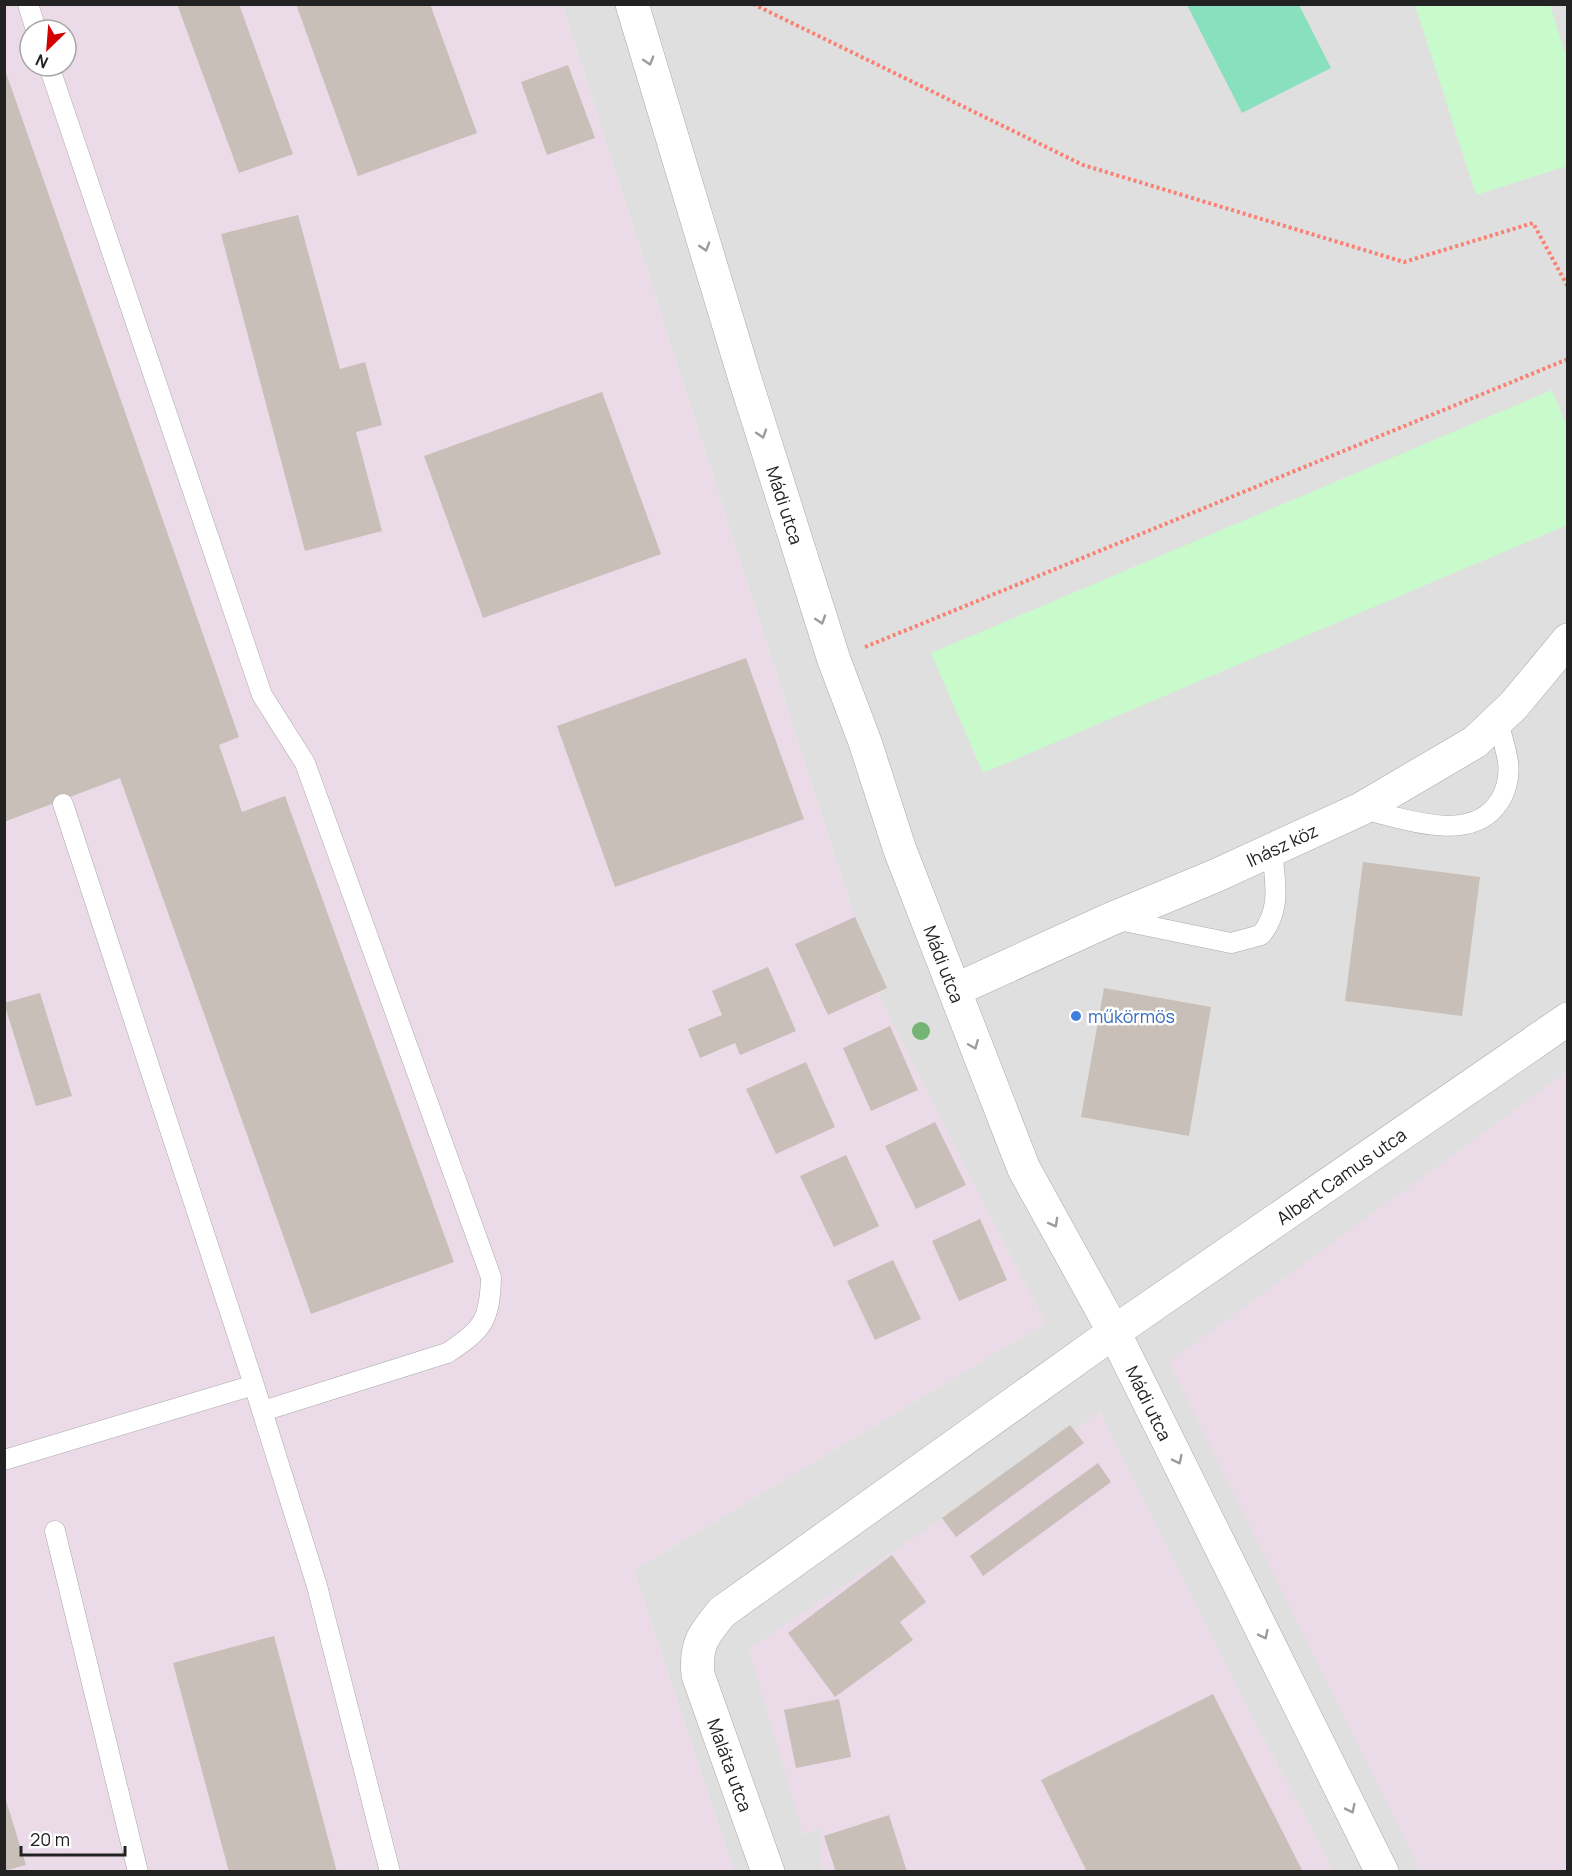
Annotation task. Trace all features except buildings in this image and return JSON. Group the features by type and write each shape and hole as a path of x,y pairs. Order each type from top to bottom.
{"street":[{"name":"Mádi utca","path":"632,4 745,380 834,660 865,742 900,850 1024,1169 1114,1332 1382,1872"},
{"name":"Ihász köz","path":"956,990 1361,809 1475,742 1514,705 1568,640"},
{"name":"Albert Camus utca","path":"696,1657 703,1636 722,1612 1114,1332 1568,1019"},
{"name":"Maláta utca","path":"696,1657 698,1675 768,1872"}],"lane":[{"path":"53,78 262,695 304,763 491,1277 490,1301 484,1324 473,1336 447,1353 263,1412"},
{"path":"1361,809 1433,824 1456,825 1481,820 1500,801 1507,782 1508,762 1498,721"},
{"path":"63,804 254,1384 317,1586 390,1872"},
{"path":"1111,919 1231,943 1261,935 1275,913 1277,900 1272,850"},
{"path":"4,1460 254,1384"},
{"path":"55,1531 138,1872"}],"path":[{"path":"753,4 1083,165 1404,262 1533,223 1568,286"},
{"path":"834,660 957,607 1568,359"}],"shaded area":[{"path":"5,5 562,5 882,1004 1045,1323 634,1570 734,1871 5,1872"},
{"path":"562,5 1567,5 1567,1072 1170,1362 1421,1871 1333,1871 1230,1674 1100,1412 804,1834 821,1828 822,1871 734,1871 634,1570 1045,1323 882,1004"},
{"path":"1567,1072 1567,1871 1421,1871 1169,1362"},
{"path":"1100,1412 1230,1674 1333,1871 822,1871 821,1828 803,1834 749,1649"}],"green space":[{"path":"1187,5 1299,5 1331,68 1242,113"},
{"path":"1415,5 1550,5 1567,59 1567,166 1476,195"},
{"path":"1552,390 1567,427 1567,525 983,773 931,653"}],"place":[{"name":"műkörmös","path":"1076,1016"}]}
